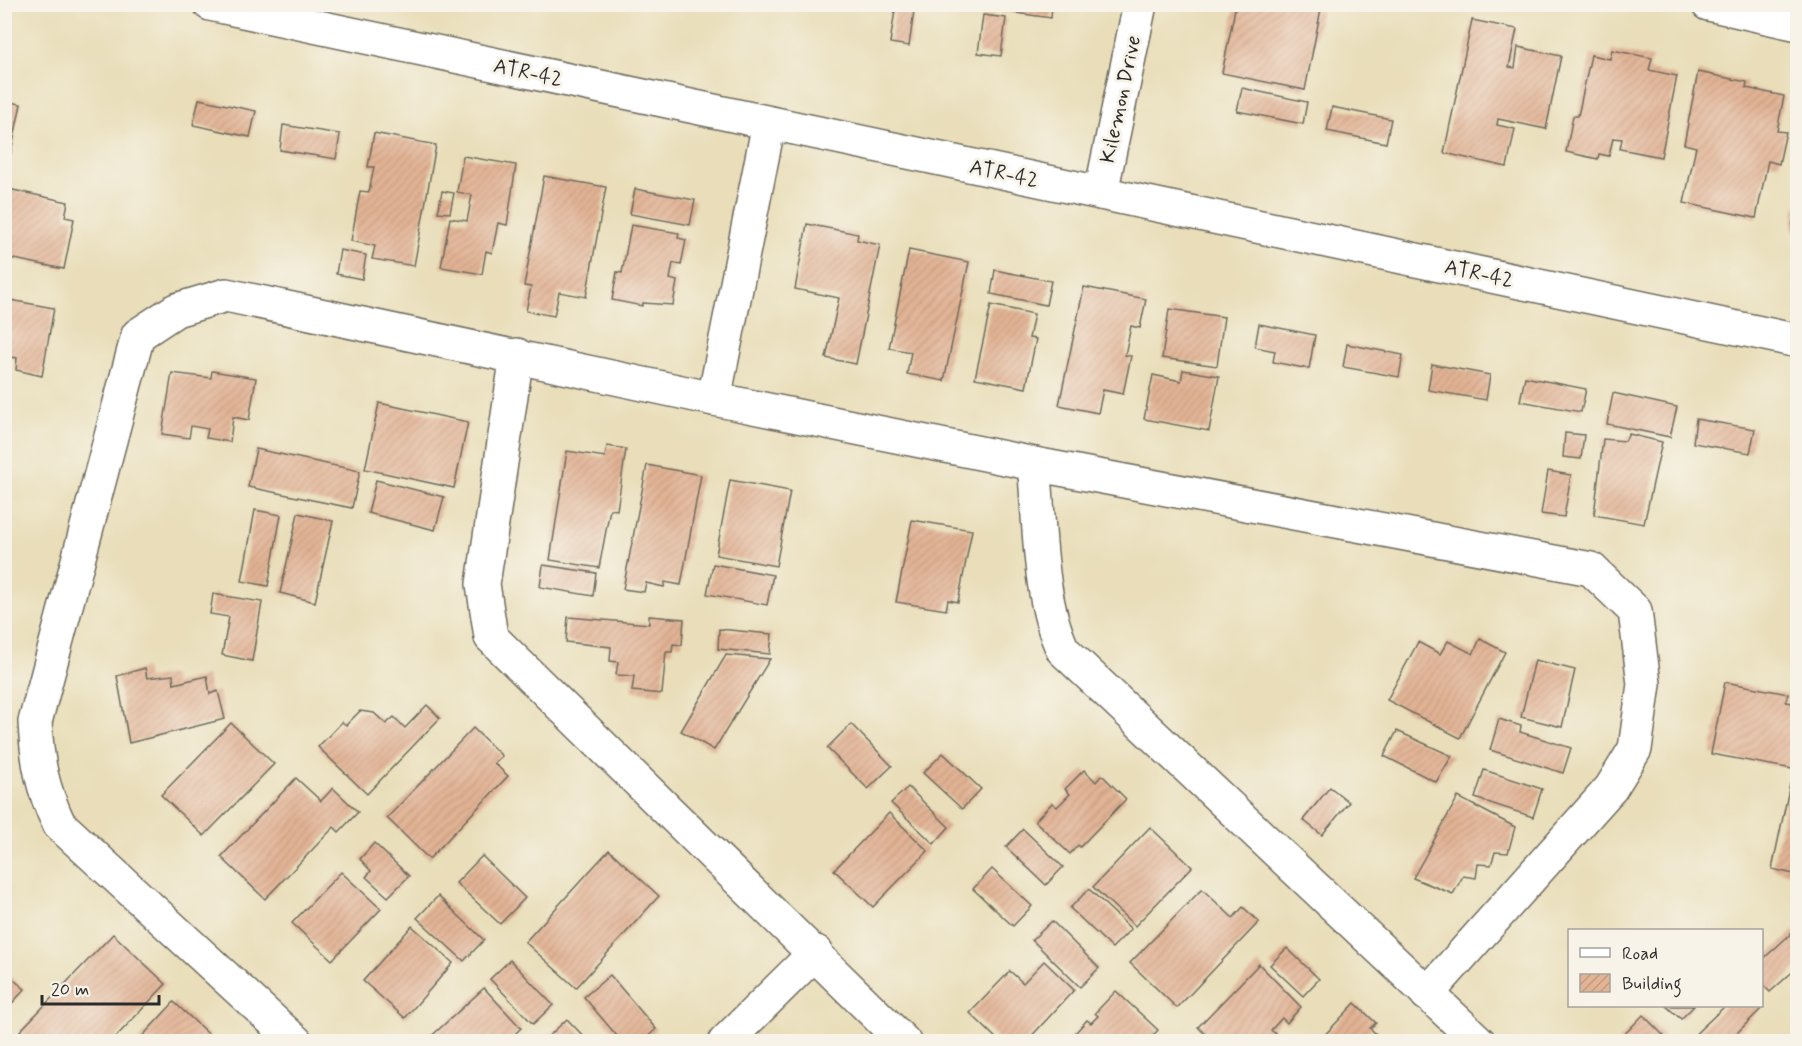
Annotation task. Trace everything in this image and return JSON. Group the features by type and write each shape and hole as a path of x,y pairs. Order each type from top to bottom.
{"street":[{"name":"ATR-42","path":"210,4 1797,341"},
{"name":"Kilemon Drive","path":"1101,193 1140,4"},
{"path":"1708,4 1797,24"},
{"path":"714,399 769,123"},
{"path":"296,1041 59,824 41,781 37,760 35,722 138,335 176,310 226,295 517,355 714,399 1034,464 1591,569 1635,611 1644,684 1635,749 1611,788 1427,994"},
{"path":"517,355 483,584 491,636 816,952 904,1041"},
{"path":"1034,464 1047,602 1053,627 1063,650 1479,1041"},
{"path":"726,1041 816,952"}],"building":[{"path":"896,4 915,4 909,46 890,43"},
{"path":"988,4 1052,4 1051,18 987,9"},
{"path":"1236,4 1322,4 1305,90 1222,73"},
{"path":"983,15 1006,18 1001,56 978,53"},
{"path":"1472,20 1517,29 1509,67 1515,68 1518,47 1561,56 1546,129 1498,119 1497,125 1515,129 1507,167 1444,153"},
{"path":"1612,50 1652,58 1649,70 1677,76 1661,157 1620,149 1622,139 1613,138 1609,156 1599,154 1598,159 1566,152 1573,116 1578,116 1591,55 1610,59"},
{"path":"1698,72 1747,82 1746,88 1784,96 1777,131 1786,132 1779,164 1768,161 1756,218 1684,203 1696,147 1684,144"},
{"path":"1242,88 1307,102 1303,124 1237,111"},
{"path":"199,99 256,111 250,137 193,125"},
{"path":"4,101 21,104 8,166 4,165"},
{"path":"1332,107 1391,119 1386,143 1327,131"},
{"path":"283,125 340,134 336,159 280,150"},
{"path":"374,133 436,145 414,266 372,259 375,246 351,241 360,191 369,192 374,167 368,167"},
{"path":"463,156 516,165 507,225 498,223 492,253 486,251 482,274 441,267 450,218 467,221 472,195 457,192"},
{"path":"544,176 606,187 586,297 559,292 554,316 526,311 531,287 524,286"},
{"path":"4,188 68,202 65,217 74,219 64,269 4,257"},
{"path":"635,189 695,200 690,225 630,214"},
{"path":"442,191 454,193 450,213 438,212"},
{"path":"1796,206 1798,206 1798,230 1792,229"},
{"path":"807,224 858,234 857,240 880,245 856,364 826,358 839,298 795,289"},
{"path":"631,225 679,233 678,238 686,240 681,265 673,263 670,279 677,281 673,305 643,303 642,306 612,300 617,272 622,273"},
{"path":"340,250 366,255 362,279 336,274"},
{"path":"909,250 969,262 944,381 907,374 911,352 889,348"},
{"path":"995,270 1051,281 1046,305 991,294"},
{"path":"1084,287 1146,299 1140,328 1131,326 1125,355 1131,356 1123,394 1103,390 1098,413 1059,405"},
{"path":"10,300 54,308 42,376 16,370 17,358 4,356 4,305 9,305"},
{"path":"991,305 1034,314 1029,338 1036,339 1026,388 975,378"},
{"path":"1169,309 1224,317 1217,366 1162,358"},
{"path":"1259,324 1315,335 1309,369 1273,362 1275,351 1255,347"},
{"path":"1347,344 1403,355 1399,377 1343,367"},
{"path":"1432,364 1490,375 1486,400 1428,390"},
{"path":"1183,370 1219,376 1209,431 1144,419 1153,375 1181,381"},
{"path":"212,371 256,378 249,420 233,417 230,442 206,438 208,429 191,426 189,438 162,434 172,373 211,378"},
{"path":"1525,377 1586,389 1581,412 1520,401"},
{"path":"1613,393 1677,407 1670,437 1607,424"},
{"path":"379,403 468,422 454,488 365,469"},
{"path":"1696,419 1755,429 1750,453 1693,443"},
{"path":"1565,433 1584,435 1581,459 1563,457"},
{"path":"1629,434 1662,442 1644,524 1594,515 1603,439 1625,441"},
{"path":"607,446 626,449 617,510 610,509 599,568 550,560 567,451 605,457"},
{"path":"256,449 360,471 352,508 248,487"},
{"path":"647,465 701,475 681,585 665,582 664,587 646,583 644,592 623,589"},
{"path":"1548,471 1571,475 1564,517 1541,514"},
{"path":"376,480 444,497 435,530 368,513"},
{"path":"730,480 790,491 776,566 716,555"},
{"path":"255,510 281,515 268,586 242,581"},
{"path":"298,513 333,521 315,602 280,593"},
{"path":"912,520 972,530 958,602 948,600 946,610 896,602"},
{"path":"713,564 773,575 767,605 707,594"},
{"path":"543,565 596,573 593,596 540,587"},
{"path":"213,594 262,602 252,661 222,655 229,617 210,614"},
{"path":"649,616 684,619 682,645 673,644 672,652 666,652 662,694 632,691 634,676 616,675 618,662 610,661 611,647 566,642 568,617 649,624"},
{"path":"719,629 772,634 770,654 718,649"},
{"path":"1480,639 1505,652 1460,738 1387,700 1418,642 1440,654 1448,641 1473,654"},
{"path":"726,655 770,659 714,750 681,731"},
{"path":"1535,660 1575,670 1562,727 1521,717"},
{"path":"145,668 147,678 173,675 174,684 207,676 210,694 218,691 225,719 129,743 117,676"},
{"path":"1725,682 1788,694 1786,702 1798,704 1798,770 1711,754"},
{"path":"427,705 440,718 367,794 318,747 342,722 346,725 360,711 374,713 386,724 394,717 405,728"},
{"path":"1499,719 1521,726 1520,732 1571,748 1563,773 1490,750"},
{"path":"231,723 274,764 204,836 161,795"},
{"path":"851,724 892,766 868,789 827,748"},
{"path":"473,728 502,756 494,763 508,776 429,859 387,818"},
{"path":"1397,731 1452,756 1436,782 1384,756"},
{"path":"943,753 981,789 962,809 923,773"},
{"path":"1084,770 1096,782 1102,775 1126,799 1080,847 1078,845 1070,854 1035,821 1052,803 1057,807 1070,794 1065,789"},
{"path":"1484,770 1542,789 1533,817 1475,798"},
{"path":"296,778 321,801 333,788 358,812 339,832 334,827 265,899 221,857"},
{"path":"1790,784 1798,786 1798,875 1772,869"},
{"path":"908,787 949,827 934,844 891,803"},
{"path":"1330,787 1349,802 1322,835 1303,820"},
{"path":"1458,797 1515,827 1508,853 1495,852 1491,865 1478,864 1476,878 1463,876 1453,894 1413,878"},
{"path":"889,813 928,851 873,907 834,870"},
{"path":"1150,827 1192,867 1135,926 1093,887"},
{"path":"1023,829 1063,867 1046,885 1006,847"},
{"path":"374,843 409,876 388,897 366,877 371,871 360,859"},
{"path":"609,850 659,896 576,988 525,942"},
{"path":"482,856 525,898 500,924 456,883"},
{"path":"992,869 1032,906 1013,926 973,889"},
{"path":"341,872 381,909 332,960 292,923"},
{"path":"1089,889 1131,929 1112,948 1070,908"},
{"path":"1202,889 1233,918 1243,907 1259,922 1177,1008 1130,963"},
{"path":"438,896 484,940 464,961 417,918"},
{"path":"1052,921 1099,968 1080,987 1032,940"},
{"path":"412,926 453,963 405,1018 363,981"},
{"path":"1795,930 1798,967 1770,992 1763,985 1763,959"},
{"path":"113,934 166,984 111,1042 32,1042 20,1031"},
{"path":"1287,948 1319,979 1303,996 1270,965"},
{"path":"510,960 553,1005 533,1024 490,979"},
{"path":"1044,961 1074,990 1026,1042 1000,1042 970,1013 1010,971 1023,983"},
{"path":"1259,964 1301,1007 1287,1023 1282,1018 1271,1030 1279,1037 1275,1042 1213,1042 1198,1027"},
{"path":"4,972 25,989 4,1012"},
{"path":"610,975 656,1029 642,1042 622,1042 584,997"},
{"path":"484,988 521,1028 507,1042 425,1042"},
{"path":"1116,991 1158,1030 1147,1042 1067,1042 1087,1020 1091,1023 1098,1016 1095,1013"},
{"path":"174,1002 217,1042 137,1042"},
{"path":"1355,1003 1376,1023 1370,1028 1381,1039 1378,1042 1318,1042"},
{"path":"1667,1007 1693,1007 1681,1019"},
{"path":"1724,1007 1759,1007 1761,1009 1728,1042 1687,1042"},
{"path":"1643,1015 1664,1036 1658,1042 1617,1042"},
{"path":"567,1019 589,1042 554,1042 549,1036"}]}
